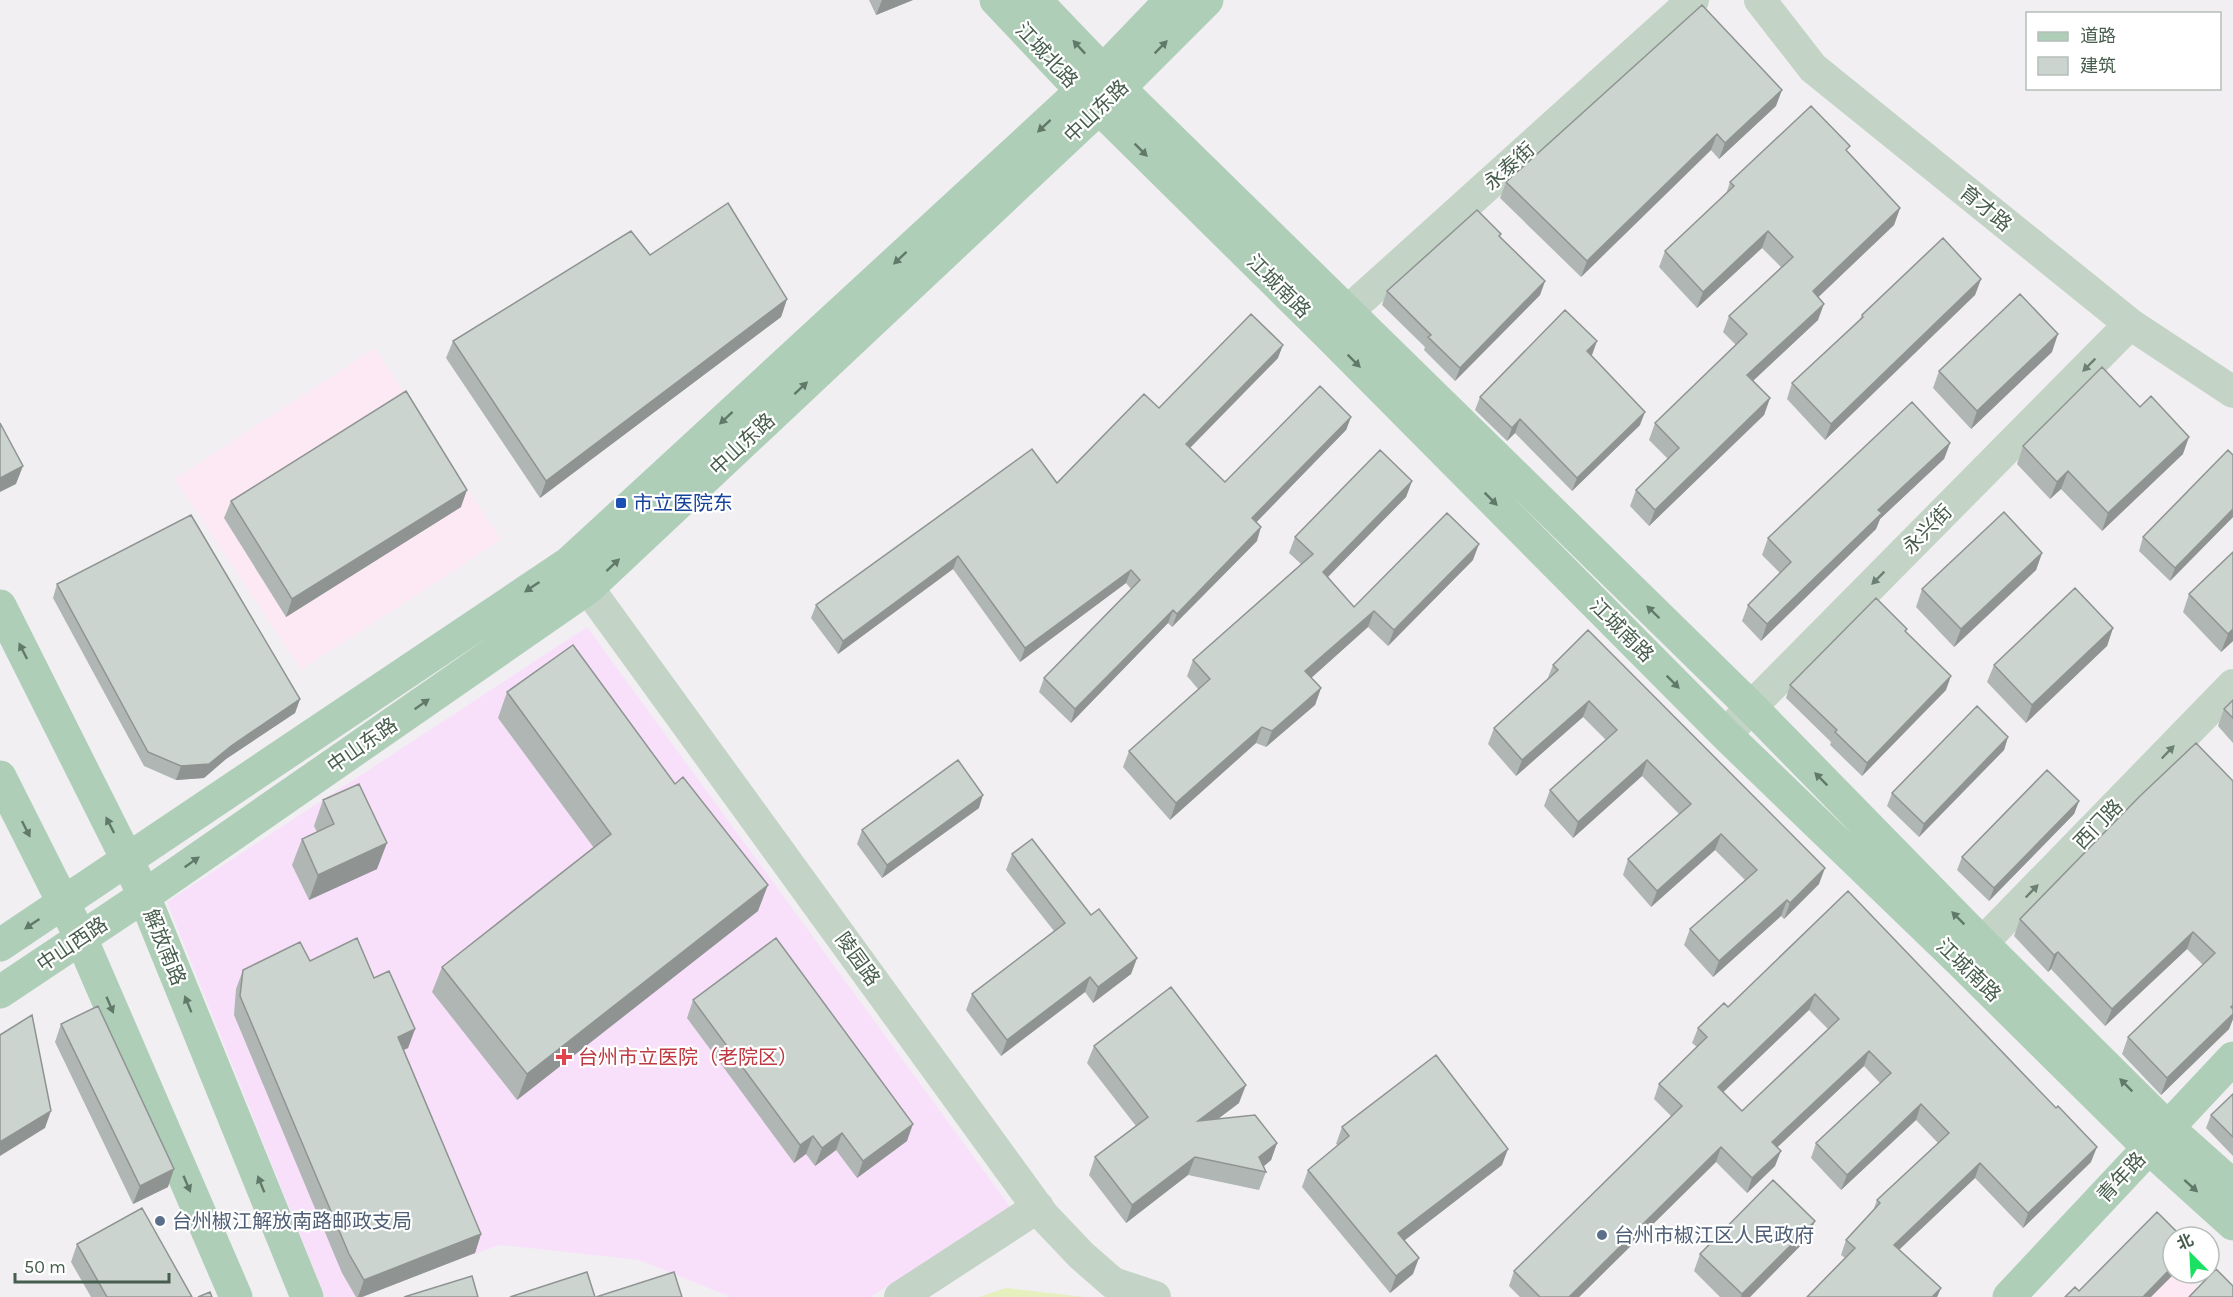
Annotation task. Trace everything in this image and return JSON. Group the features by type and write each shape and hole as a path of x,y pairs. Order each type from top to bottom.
{"main road":[{"name":"江城北路","path":"996,0 1101,90"},
{"name":"江城北路","path":"1035,0 1101,90"},
{"name":"中山东路","path":"144,896 588,588 1101,90 1171,0"},
{"name":"中山东路","path":"127,859 569,563 1101,90 1207,0"},
{"name":"江城南路","path":"1101,90 1337,322 1751,707 1972,952 2165,1144"},
{"name":"江城南路","path":"1337,322 1726,735 1972,952"},
{"name":"解放南路","path":"0,606 144,896 307,1297"},
{"path":"0,777 81,938 236,1297"},
{"name":"中山西路","path":"0,945 127,859"},
{"name":"中山西路","path":"0,992 144,896"},
{"name":"青年路","path":"2008,1297 2165,1144 2233,1058"},
{"path":"2037,1297 2165,1144 2233,1084"},
{"path":"2165,1144 2233,1186"},
{"path":"2165,1144 2233,1224"}],"street":[{"name":"永泰街","path":"1337,322 1694,0"},
{"name":"育才路","path":"1760,0 1813,68 2130,324 2233,392"},
{"name":"永兴街","path":"1726,735 2130,324"},
{"name":"陵园路","path":"588,588 1038,1207 1080,1255 1113,1283 1155,1297"},
{"name":"西门路","path":"1972,952 2233,685"},
{"path":"900,1297 1038,1207"}],"shaded area":[{"path":"375,348 501,540 301,670 175,479"},
{"name":"台州市立医院（老院区）","path":"587,627 1013,1211 870,1297 731,1297 639,1260 500,1245 353,1297 325,1297 167,902"},
{"path":"2161,1279 2161,1285 2195,1285 2208,1297 2126,1297"}],"green space":[{"path":"1006,1288 1085,1297 979,1297"}],"building":[{"path":"1702,5 1782,90 1725,143 1717,134 1587,261 1506,182"},
{"path":"1811,106 1850,146 1846,150 1900,208 1813,291 1824,304 1747,375 1770,398 1655,510 1636,490 1679,448 1655,423 1747,334 1729,316 1793,257 1768,231 1703,292 1665,251 1734,186 1730,182"},
{"path":"728,203 787,299 546,481 453,341 631,231 650,255"},
{"path":"1477,210 1501,234 1499,236 1545,281 1460,368 1428,337 1431,335 1387,291"},
{"path":"1943,238 1981,279 1831,424 1792,383"},
{"path":"2020,294 2058,334 1977,411 1939,371"},
{"path":"1565,310 1597,341 1587,351 1645,412 1577,478 1520,419 1512,428 1480,397"},
{"path":"1251,314 1283,345 1186,444 1225,482 1320,386 1351,417 1252,518 1261,527 1177,614 1173,610 1075,709 1044,678 1140,580 1131,570 1025,648 958,556 843,641 816,605 1032,449 1057,483 1144,394 1159,408"},
{"path":"2102,367 2140,407 2151,396 2189,437 2108,513 2068,471 2057,482 2023,446"},
{"path":"406,391 467,490 292,599 231,501"},
{"path":"1912,402 1950,443 1878,510 1882,513 1767,624 1748,605 1791,562 1768,538"},
{"path":"0,423 23,466 0,478"},
{"path":"1380,450 1412,481 1323,572 1354,607 1447,513 1479,544 1394,630 1374,611 1305,671 1321,688 1272,731 1262,727 1176,803 1129,751 1210,679 1193,660 1313,554 1295,537"},
{"path":"2228,450 2233,455 2233,509 2175,568 2143,537"},
{"path":"2004,512 2042,553 1961,629 1922,589"},
{"path":"191,515 300,699 231,746 209,764 181,766 148,752 57,584"},
{"path":"2233,552 2233,629 2228,634 2189,594"},
{"path":"2075,588 2113,628 2032,705 1994,665"},
{"path":"1876,598 1907,629 1905,631 1951,676 1867,763 1835,732 1837,730 1790,685"},
{"path":"1588,630 1825,868 1790,903 1787,900 1719,961 1690,929 1757,870 1721,834 1657,891 1628,859 1691,804 1647,760 1578,822 1550,790 1617,730 1589,701 1522,760 1494,728 1558,670 1553,665"},
{"path":"573,645 675,784 683,777 768,885 527,1074 442,967 611,834 507,692"},
{"path":"2233,700 2233,718 2224,709"},
{"path":"1977,706 2008,737 1924,824 1892,793"},
{"path":"2196,743 2233,781 2233,1005 2231,1007 2233,1014 2167,1078 2128,1037 2215,953 2193,932 2112,1009 2058,952 2054,955 2020,919 2139,797"},
{"path":"958,760 983,795 887,865 862,830"},
{"path":"2047,770 2079,801 1994,888 1962,857"},
{"path":"359,784 387,843 318,875 302,839 334,824 323,800"},
{"path":"1032,839 1091,915 1099,909 1137,958 1098,987 1090,977 1007,1040 972,994 1065,923 1012,854"},
{"path":"1848,891 2056,1108 2058,1106 2097,1147 2028,1213 1980,1163 1894,1245 1941,1288 1932,1297 1807,1297 1855,1248 1846,1240 1880,1203 1877,1200 1949,1133 1921,1104 1847,1175 1816,1143 1891,1073 1869,1051 1772,1142 1781,1151 1752,1178 1721,1147 1569,1297 1540,1297 1514,1271 1682,1106 1659,1084 1707,1037 1698,1028 1724,1003 1728,1007","holes":["1815,994 1839,1019 1742,1111 1718,1087"]},
{"path":"357,938 374,978 389,971 415,1029 398,1037 481,1234 364,1280 349,1254 240,996 243,970 300,942 310,961"},
{"path":"776,938 913,1124 863,1161 842,1133 822,1148 813,1136 800,1145 693,1000"},
{"path":"1171,987 1246,1085 1198,1121 1255,1115 1277,1143 1259,1157 1266,1172 1195,1157 1132,1205 1095,1157 1148,1117 1094,1046"},
{"path":"98,1006 174,1169 140,1186 61,1024"},
{"path":"32,1015 51,1111 0,1142 0,1035"},
{"path":"1436,1055 1508,1149 1398,1233 1419,1258 1396,1276 1308,1170 1349,1136 1342,1127"},
{"path":"2233,1094 2233,1137 2211,1115"},
{"path":"1773,1180 1815,1221 1742,1294 1700,1254"},
{"path":"142,1208 192,1297 107,1297 77,1244"},
{"path":"2157,1212 2170,1225 2161,1225 2161,1278 2143,1297 2065,1297 2075,1287 2079,1291"},
{"path":"587,1272 595,1297 510,1297"},
{"path":"674,1272 682,1297 596,1297"},
{"path":"2221,1274 2233,1286 2233,1297 2189,1297 2201,1285 2221,1285"},
{"path":"472,1276 478,1297 404,1297"},
{"path":"210,1292 212,1297 198,1297"}],"place":[{"name":"市立医院东","path":"621,503"},
{"name":"台州市立医院（老院区）","path":"564,1057"},
{"name":"台州椒江解放南路邮政支局","path":"160,1221"},
{"name":"台州市椒江区人民政府","path":"1602,1235"}]}
